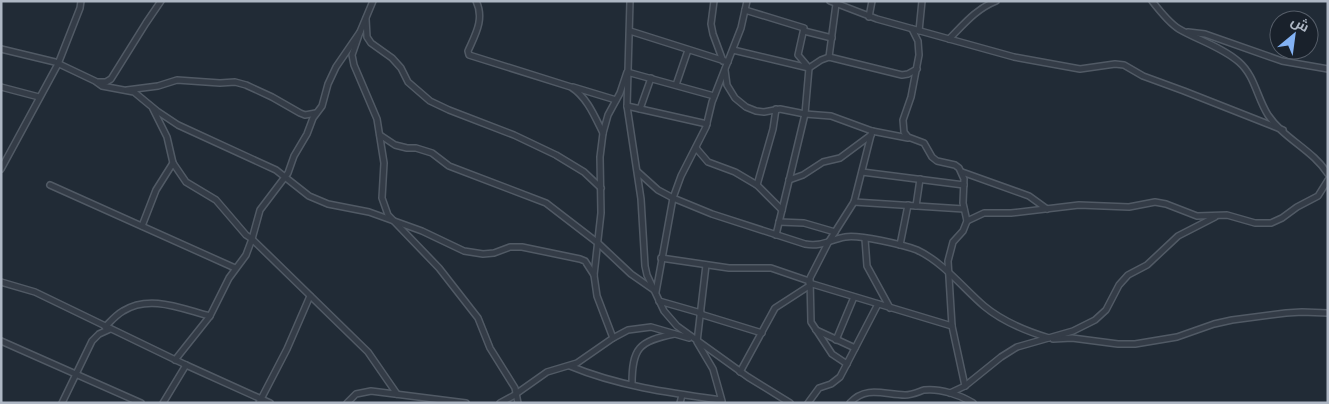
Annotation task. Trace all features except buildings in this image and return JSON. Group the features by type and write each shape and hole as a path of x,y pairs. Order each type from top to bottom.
{"street":[{"path":"1,169 58,64 81,1"},
{"path":"95,81 106,82 111,79 161,1"},
{"path":"373,1 352,55 354,65 377,119 384,163 382,198 388,215 439,268 478,318 490,348 515,388 518,403"},
{"path":"476,1 480,12 480,23 468,51 469,55 616,100"},
{"path":"630,1 627,106 638,172 647,275 669,318 740,372 790,403"},
{"path":"714,1 711,24 713,34 725,62"},
{"path":"655,291 673,198 681,176 707,124 725,62 741,28 747,1"},
{"path":"830,1 836,4 844,4 869,17 1014,58 1070,68 1088,69 1115,64 1124,65 1143,76 1184,90 1283,130"},
{"path":"869,17 872,1"},
{"path":"919,31 922,1"},
{"path":"949,39 975,12 996,1"},
{"path":"1152,1 1178,29 1205,34 1282,61 1328,69"},
{"path":"829,57 836,4"},
{"path":"745,10 802,27 804,31 832,38"},
{"path":"366,18 367,37 372,44 386,52 402,68 408,82 430,101 514,135 556,155 584,172 600,188"},
{"path":"911,139 904,132 903,120 912,97 920,47 912,29"},
{"path":"630,31 725,62"},
{"path":"776,235 805,114 809,68 798,55 804,31"},
{"path":"1185,31 1223,52 1243,66 1255,84 1269,116 1312,154 1328,174"},
{"path":"175,360 210,316 226,283 246,255 260,210 286,177 313,118 322,106 328,84 336,67 360,32"},
{"path":"1,49 58,64 102,86 134,92 178,125 276,170 309,196 328,204 369,212 464,250 483,254 494,253 510,247 522,247 580,259 585,262 594,274"},
{"path":"676,85 688,50"},
{"path":"732,50 809,68 829,57 902,75 917,70"},
{"path":"724,70 730,90 741,103 756,111 764,112 776,109 837,117 871,133 911,139 924,144 936,161 955,164 962,172 1029,196 1047,209"},
{"path":"627,72 714,96"},
{"path":"613,338 597,296 594,274 598,243 600,157 603,133 608,115 627,72"},
{"path":"640,109 651,78"},
{"path":"126,90 158,86 177,80 220,83 235,82 256,89 305,115 317,112"},
{"path":"571,86 585,101 603,133"},
{"path":"1,87 39,97"},
{"path":"627,106 707,124"},
{"path":"152,107 166,137 173,163 186,182 216,200 246,235 368,352 397,394"},
{"path":"757,185 773,128 776,109"},
{"path":"847,364 832,354 815,330 810,318 809,283 812,271 854,202 871,133"},
{"path":"789,180 808,172 823,162 840,158 871,133"},
{"path":"380,135 395,145 416,148 432,153 449,166 546,203 598,243 631,274 655,291"},
{"path":"696,148 708,162 734,172 757,185 782,210"},
{"path":"142,226 156,190 173,163"},
{"path":"638,172 658,190 673,198 712,214 814,246 846,236 900,245 919,251 935,261 995,314 1030,332 1049,338"},
{"path":"862,172 964,184"},
{"path":"962,172 964,209 967,221 966,226 953,242 948,261 948,273 952,326 965,386"},
{"path":"916,206 920,179"},
{"path":"967,221 984,213 1011,213 1078,206 1129,207 1155,202 1166,204 1197,216 1237,217 1255,223 1271,223 1318,196 1328,180"},
{"path":"50,185 235,268"},
{"path":"854,202 964,209"},
{"path":"900,245 908,205"},
{"path":"950,393 965,386 1009,352 1028,343 1073,331 1095,320 1106,310 1119,285 1128,275 1148,265 1178,236 1220,216"},
{"path":"780,222 804,223 835,232"},
{"path":"865,239 867,266 890,308"},
{"path":"661,258 742,269 771,268 809,283 952,326"},
{"path":"570,366 600,378 682,395 722,401 713,369 696,340 706,265"},
{"path":"1,282 35,292 260,401 270,403"},
{"path":"740,372 774,308 809,283"},
{"path":"260,401 287,349 310,296"},
{"path":"836,340 854,297"},
{"path":"659,301 762,333"},
{"path":"62,403 92,341 98,334 108,328 122,311 142,303 164,304 210,316"},
{"path":"808,403 819,388 837,380 878,304"},
{"path":"1042,339 1072,338 1118,344 1135,344 1176,338 1214,324 1245,318 1302,312 1328,313"},
{"path":"500,403 517,394 546,372 570,366 584,359 613,338 628,330 644,327 658,328 696,340"},
{"path":"815,330 855,348"},
{"path":"632,384 633,358 643,344 656,337 676,333"},
{"path":"1,341 141,403"},
{"path":"163,403 186,365"},
{"path":"850,403 857,396 869,392 905,395 929,390 950,393 973,403"},
{"path":"347,403 353,395 363,392 397,394 466,403"},
{"path":"680,403 682,395"}]}
